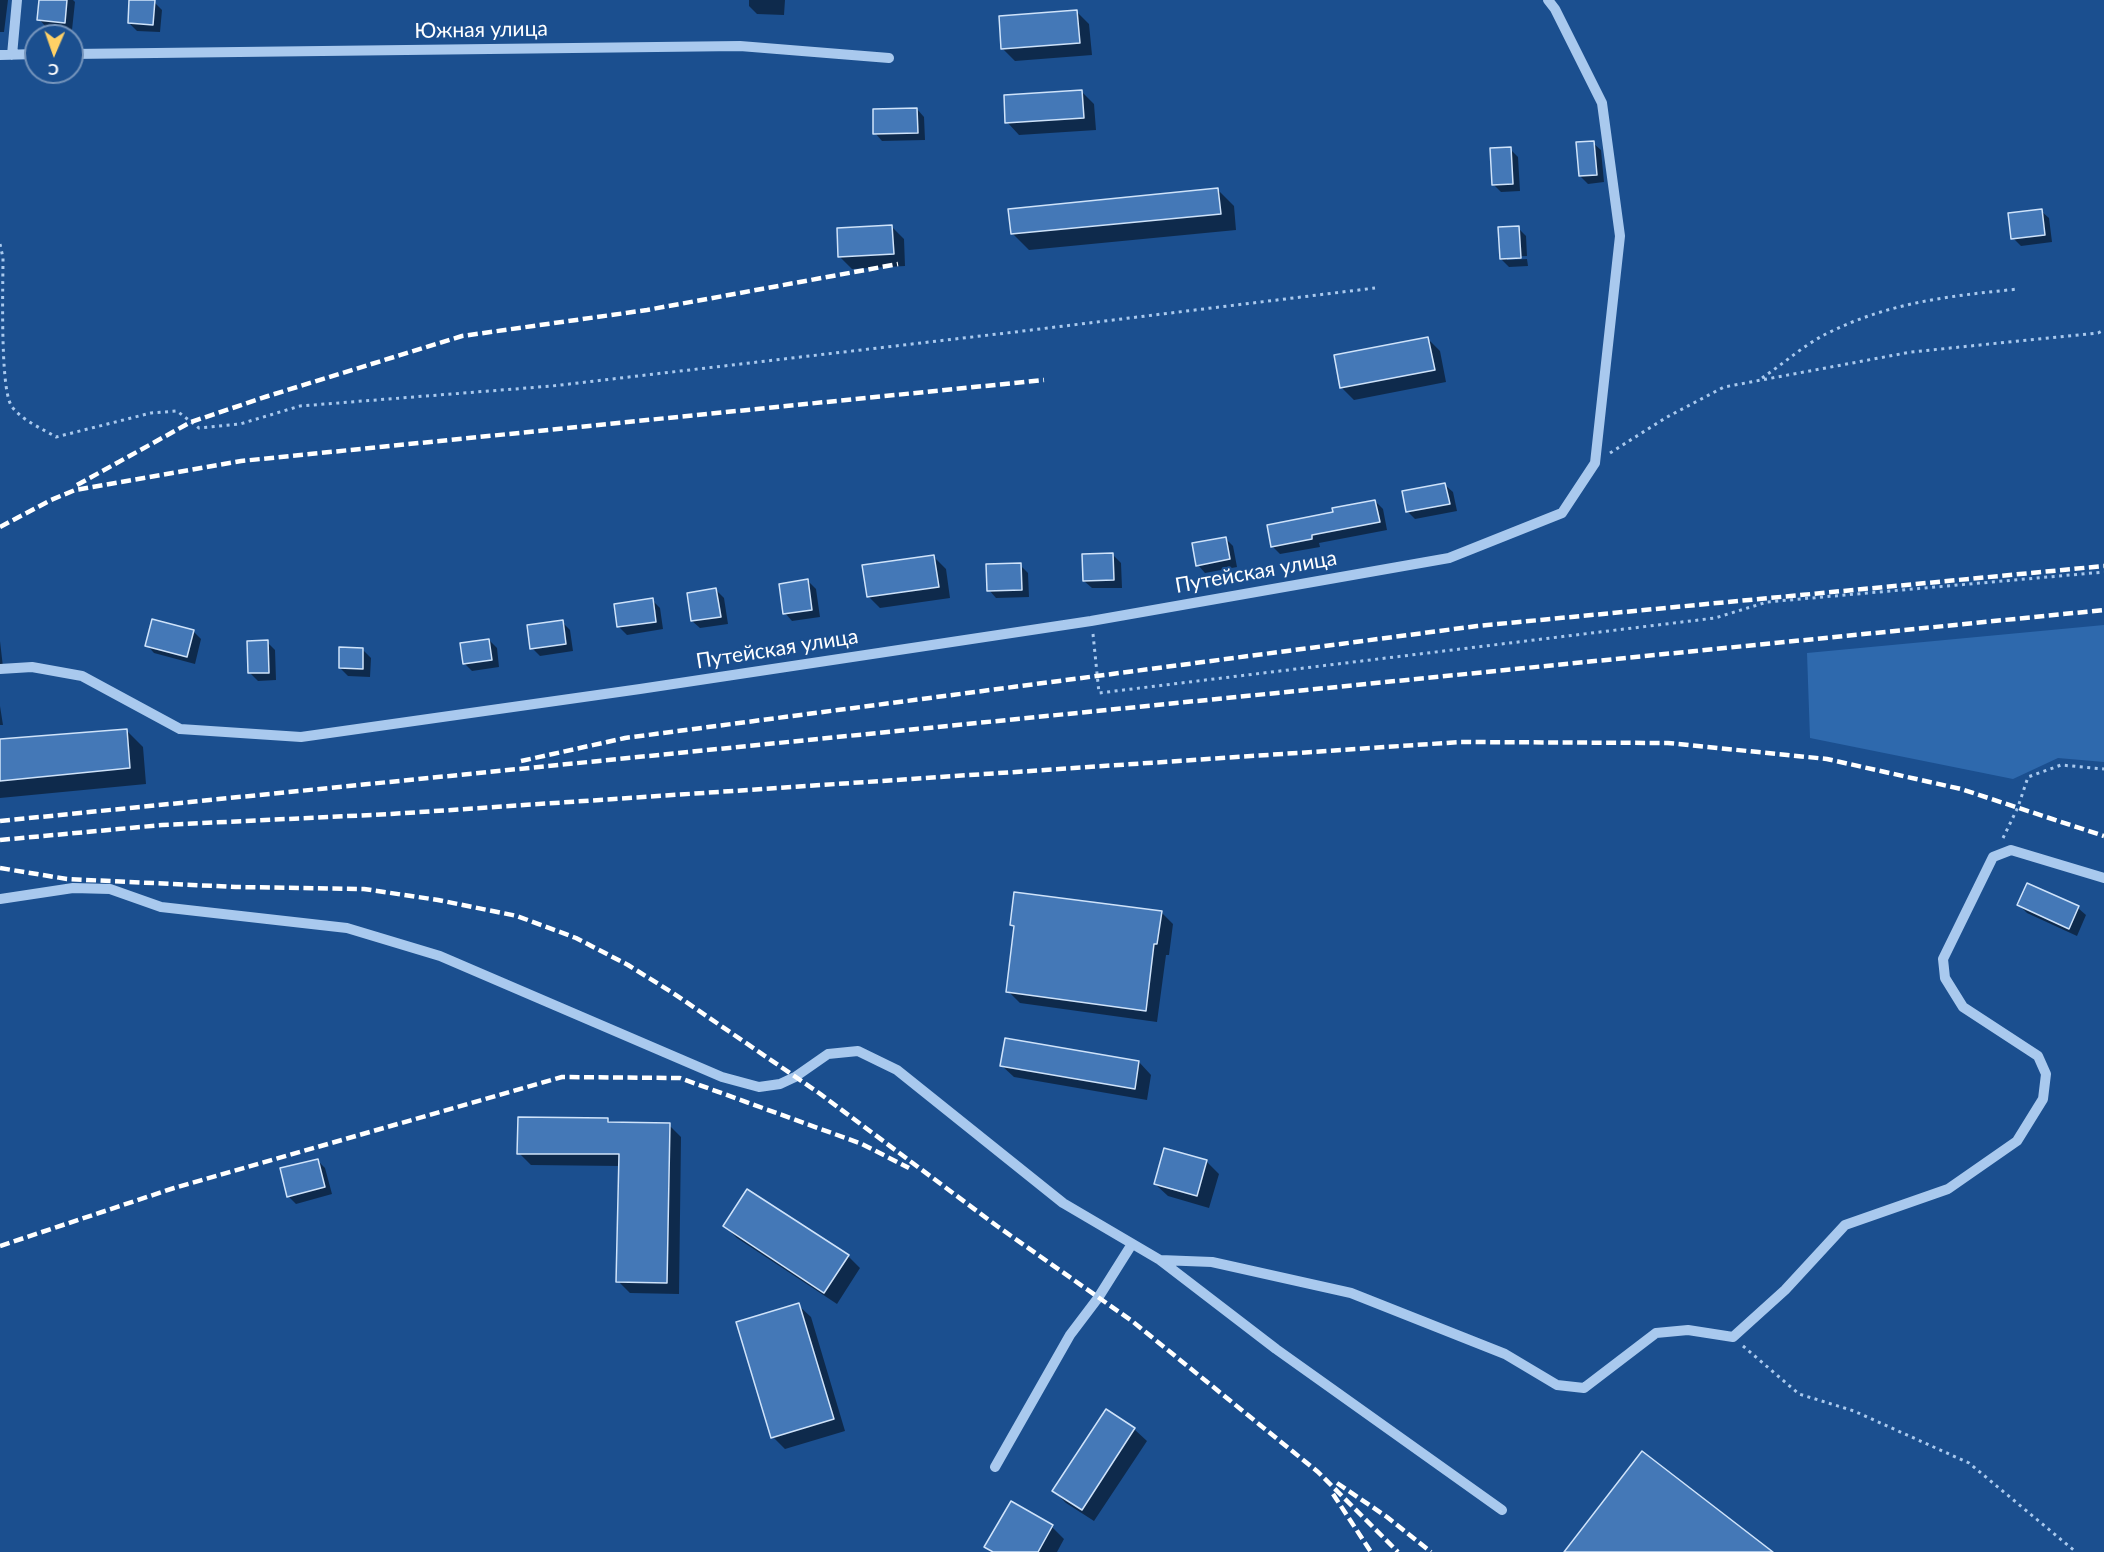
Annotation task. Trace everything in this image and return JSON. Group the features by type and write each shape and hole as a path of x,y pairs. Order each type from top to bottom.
{"street":[{"path":"12,54 17,0"},
{"path":"1548,0 1555,9 1602,103 1620,236 1595,463"},
{"name":"Южная улица","path":"84,54 740,46 889,58"},
{"path":"0,55 24,54"},
{"name":"Путейская улица","path":"0,669 32,667 82,676 180,729 301,737 1091,621 1449,558 1562,513 1595,463"},
{"path":"1160,1260 1212,1263 1351,1293 1505,1354 1557,1385 1584,1388 1656,1333 1688,1330 1733,1337 1785,1290 1845,1226 1948,1189 2017,1141 2043,1100 2046,1074 2038,1056 1963,1007 1945,978 1942,959 1993,857 2011,850 2104,878"},
{"path":"0,899 73,888 110,889 161,907 347,928 440,956 722,1077 759,1087 780,1084 795,1077 828,1054 858,1051 897,1070 1063,1203 1160,1260 1276,1349 1502,1510"},
{"path":"994,1467 1070,1335 1098,1298 1132,1244"}],"path":[{"path":"0,244 3,258 5,379 11,405 31,423 56,436 151,412 177,411 198,428 240,424 300,405 552,386 1375,288"},
{"path":"1759,380 1825,334 1875,313 1937,297 2018,289"},
{"path":"1595,463 1667,417 1724,387 1911,352 2098,333 2104,330"},
{"path":"1091,621 1099,693 1714,618 1767,602 2104,572"},
{"path":"1993,857 2018,807 2028,777 2061,765 2104,769"},
{"path":"1733,1337 1799,1394 1854,1411 1969,1463 2076,1552"}],"shaded area":[{"path":"2104,625 2104,762 2058,758 2013,779 1810,738 1807,653"}],"building":[{"path":"39,0 67,0 65,23 37,20"},
{"path":"129,0 155,0 153,25 128,23"},
{"path":"1077,10 1080,43 1001,49 999,16"},
{"path":"1082,90 1084,118 1005,123 1004,95"},
{"path":"917,108 918,133 873,134 873,109"},
{"path":"1594,141 1597,175 1579,176 1576,142"},
{"path":"1511,147 1513,184 1492,185 1490,148"},
{"path":"1218,188 1221,214 1011,234 1008,209"},
{"path":"2042,209 2045,235 2011,239 2008,213"},
{"path":"892,225 894,254 838,257 837,228"},
{"path":"1519,226 1521,258 1500,259 1498,227"},
{"path":"1428,337 1435,370 1340,388 1334,355"},
{"path":"1445,483 1450,504 1406,512 1402,491"},
{"path":"1375,500 1380,522 1312,535 1312,539 1271,547 1267,525 1333,512 1332,508"},
{"path":"1226,537 1230,559 1196,566 1192,543"},
{"path":"1113,553 1114,580 1083,581 1082,554"},
{"path":"934,555 939,587 867,597 862,565"},
{"path":"1021,563 1022,590 987,591 986,564"},
{"path":"808,579 812,610 783,614 779,584"},
{"path":"716,588 721,617 691,621 687,593"},
{"path":"653,598 656,622 617,627 614,604"},
{"path":"152,619 194,630 187,657 145,646"},
{"path":"563,620 566,644 530,649 527,625"},
{"path":"489,639 492,660 463,664 460,643"},
{"path":"268,640 269,673 248,673 247,641"},
{"path":"339,647 363,648 363,669 339,668"},
{"path":"127,729 130,768 0,781 0,739"},
{"path":"2027,883 2079,906 2069,929 2017,905"},
{"path":"1014,892 1162,911 1157,944 1154,944 1146,1011 1006,992 1014,926 1010,925"},
{"path":"1005,1038 1139,1061 1135,1089 1000,1066"},
{"path":"518,1117 608,1118 608,1122 670,1123 667,1283 616,1282 619,1154 517,1154"},
{"path":"1164,1148 1207,1160 1197,1196 1154,1184"},
{"path":"318,1159 325,1187 287,1197 280,1168"},
{"path":"747,1189 849,1255 824,1293 723,1226"},
{"path":"799,1303 834,1419 771,1438 736,1322"},
{"path":"1106,1409 1135,1428 1082,1510 1052,1491"},
{"path":"1642,1451 1773,1552 1564,1552"},
{"path":"1011,1501 1053,1525 1038,1552 993,1552 984,1547"}],"railway":[{"path":"77,485 191,422 462,336 647,310 898,264"},
{"path":"0,527 75,490 241,461 1044,380"},
{"path":"521,761 625,738 1477,626 2104,566"},
{"path":"0,821 2104,610"},
{"path":"0,840 162,825 391,814 1460,742 1668,743 1827,759 1961,789 2104,836"},
{"path":"0,868 67,879 236,887 364,889 438,900 517,916 576,938 628,965 673,993 819,1093 997,1226 1132,1321 1318,1472 1398,1552"},
{"path":"0,1246 174,1188 562,1077 680,1078 862,1144 909,1168"},
{"path":"1337,1483 1387,1517 1431,1552"},
{"path":"1333,1494 1371,1552"}]}
